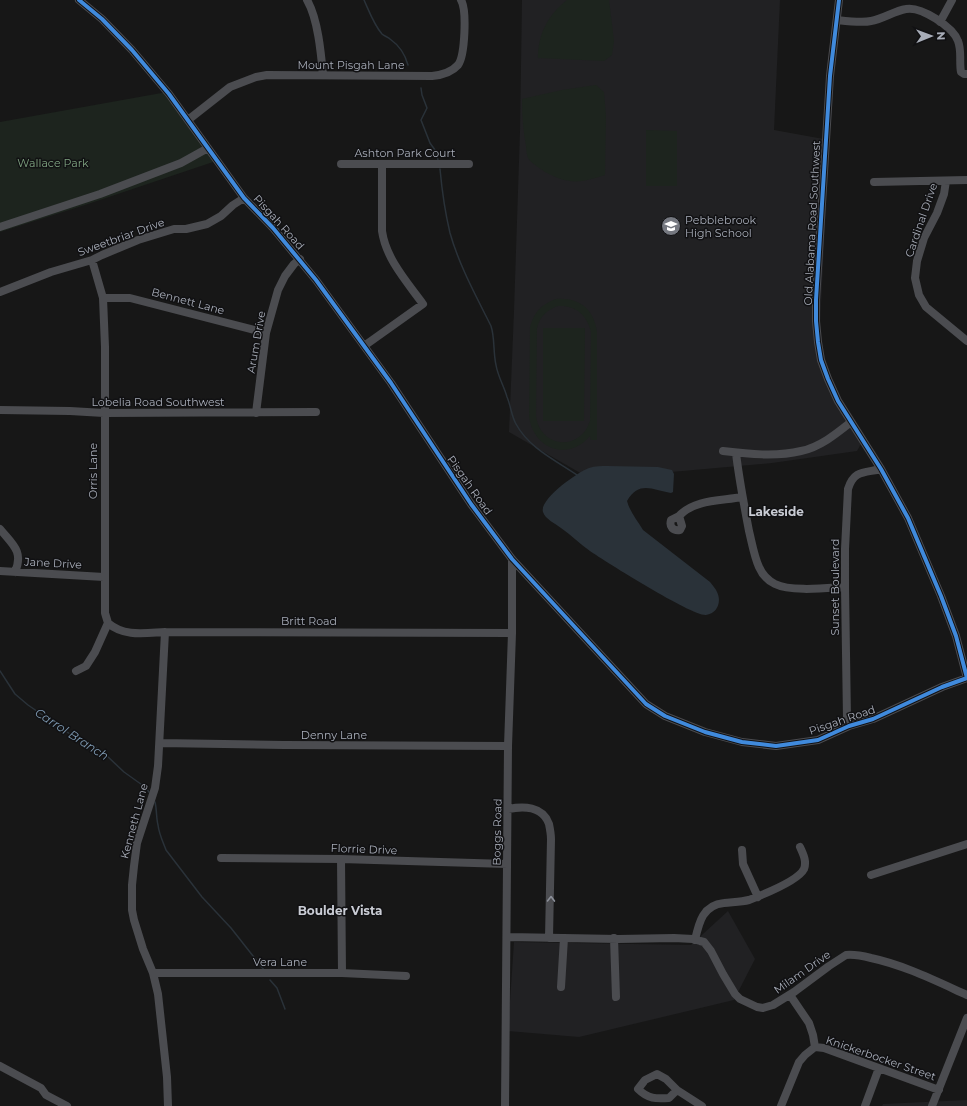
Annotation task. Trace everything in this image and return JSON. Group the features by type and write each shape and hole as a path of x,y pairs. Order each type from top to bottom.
{"street":[{"name":"Pisgah Road","path":"79,0 102,20 132,50 170,94 244,198 300,259 329,296 391,383 471,504 512,559 646,704 665,716 705,732 742,742 776,746 818,740 849,726 873,719 942,687 967,678"},
{"path":"307,0 310,6 320,45 323,76"},
{"name":"Mount Pisgah Lane","path":"188,120 230,87 256,77 267,75 444,75 453,70 459,64 464,47 465,11 461,0"},
{"name":"Old Alabama Road Southwest","path":"839,0 830,76 817,293 816,321 821,360 838,401 881,469 908,518 956,636 967,678"},
{"path":"940,22 952,0"},
{"path":"837,20 870,22 906,9 919,10 940,22 954,34 959,42 961,72 967,74"},
{"path":"0,227 100,194 181,163 208,148"},
{"name":"Ashton Park Court","path":"341,164 469,164"},
{"path":"364,346 423,304 390,257 383,238 382,164"},
{"path":"874,182 967,180"},
{"name":"Cardinal Drive","path":"946,181 944,194 937,213 922,244 917,261 915,278 918,295 926,307 967,341"},
{"name":"Sweetbriar Drive","path":"0,292 51,272 92,260 138,240 174,229 186,229 207,224 221,216 233,205 244,198"},
{"name":"Arum Drive","path":"256,413 266,333 278,290 285,276 300,259"},
{"name":"Orris Lane","path":"92,260 103,298 105,347 104,577 105,614 108,623"},
{"name":"Bennett Lane","path":"103,298 130,298 266,333"},
{"name":"Lobelia Road Southwest","path":"0,410 104,413 316,412"},
{"path":"724,451 746,454 779,454 801,451 824,442 852,422"},
{"path":"736,453 742,497 758,565 762,572 776,585 802,588 845,587"},
{"name":"Sunset Boulevard","path":"849,726 847,719 845,587 848,489 853,478 858,475 881,469"},
{"path":"679,516 687,509 708,502 742,497"},
{"path":"0,529 18,551 19,559 15,572"},
{"name":"Boggs Road","path":"505,1106 508,746 512,632 512,559"},
{"name":"Jane Drive","path":"0,571 104,577"},
{"path":"76,671 86,666 95,652 108,623"},
{"name":"Britt Road","path":"108,623 114,629 131,633 512,632"},
{"name":"Kenneth Lane","path":"165,632 158,766 155,788 137,843 132,885 132,910 143,949 153,973 158,994 167,1077 168,1106"},
{"name":"Denny Lane","path":"160,743 508,746"},
{"path":"508,809 524,807 538,810 547,819 549,824 551,839 549,938"},
{"path":"871,875 967,844"},
{"path":"695,940 698,924 702,916 714,905 744,901 758,897 800,874 804,869 805,863 804,855 800,847"},
{"path":"742,850 743,864 758,897"},
{"name":"Florrie Drive","path":"221,858 341,859 507,864"},
{"path":"341,859 342,973"},
{"name":"Milam Drive","path":"507,937 674,938 704,942 711,951 735,994 740,999 757,1007 764,1008 773,1005 790,995 846,955 853,954 883,960 922,975 967,996"},
{"path":"562,987 564,938"},
{"path":"614,938 616,997"},
{"name":"Vera Lane","path":"153,973 342,973 406,976"},
{"path":"781,1106 799,1062 805,1055 815,1048 809,1023 790,995"},
{"path":"932,1106 967,1018"},
{"name":"Knickerbocker Street","path":"815,1048 824,1048 939,1090"},
{"path":"0,1066 41,1088 46,1095 67,1106"},
{"path":"865,1106 879,1068"},
{"path":"676,1090 698,1105"}],"shaded area":[{"name":"Pebblebrook High School","path":"522,0 780,0 774,130 829,140 819,347 835,391 862,442 857,451 772,463 615,477 582,474 509,432 520,131"},
{"path":"596,466 658,467 672,470 674,474 673,492 671,493 641,488 636,490 627,501 628,505 643,530 710,582 717,592 719,600 716,610 706,615 684,607 667,598 590,551 544,515 543,507 547,500 569,480 589,468"},
{"path":"728,911 755,959 734,1000 579,1037 508,1031 514,942 691,945"},
{"path":"967,1100 967,1106 882,1106 883,1104"}],"green space":[{"path":"567,0 609,0 614,41 612,55 604,61 538,58 538,49 545,26 554,12"},
{"path":"596,85 604,92 606,116 605,175 588,180 568,181 545,172 528,158 523,128 522,99 562,90"},
{"name":"Wallace Park","path":"167,92 216,161 0,232 0,122"},
{"path":"646,130 677,131 677,186 646,186"},
{"path":"556,299 572,300 584,306 593,317 597,332 597,440 591,440 590,436 581,444 562,450 544,444 537,437 529,416 530,327 539,309","holes":["558,306 564,306 580,312 587,321 591,332 590,421 585,431 578,438 561,442 552,440 545,435 539,427 536,416 537,328 542,317 550,309"]},
{"path":"543,328 585,328 584,421 543,421"}],"waterway":[{"path":"364,0 379,30 383,35 399,47 404,54 408,65"},
{"path":"421,88 427,108 421,120 438,160"},
{"path":"440,169 450,233 463,269 491,326 497,369 514,421 521,432 535,447 577,475"},
{"name":"Carrol Branch","path":"0,671 15,694 28,705 70,734 93,745 124,772 145,787 149,792"},
{"path":"155,802 159,832 166,850 202,897 231,928 264,970"},
{"path":"270,980 277,988 285,1009"}],"cycle path":[{"path":"79,0 102,19 132,50 169,94 244,198 273,228 316,280 391,383 471,504 512,559 646,704 665,716 705,732 742,742 776,746 818,740 849,726 873,719 942,687 967,678"},
{"path":"839,0 830,76 816,300 816,321 821,360 838,401 881,469 908,518 956,636 967,678"}],"place":[{"name":"Pebblebrook High School","path":"671,226"}],"district":[{"name":"Lakeside","path":"776,511"},
{"name":"Boulder Vista","path":"340,910"}]}
